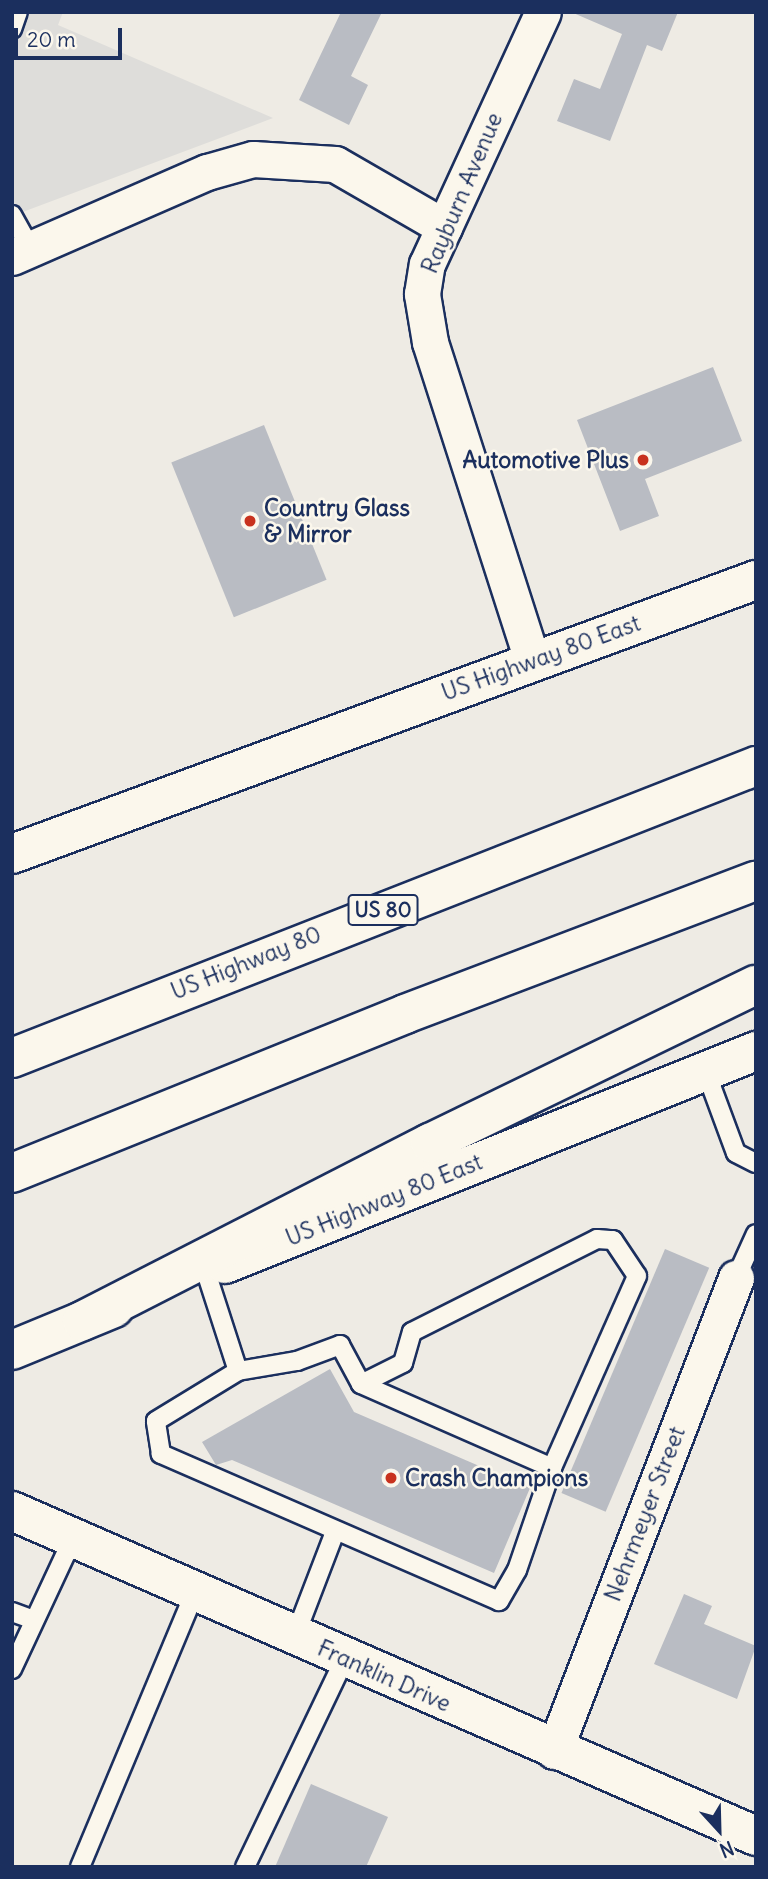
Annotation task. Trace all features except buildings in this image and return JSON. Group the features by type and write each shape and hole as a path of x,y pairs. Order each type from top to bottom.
{"main road":[{"name":"US Highway 80 East","path":"12,854 532,660 756,580"},
{"name":"US Highway 80","path":"12,1058 756,766"},
{"path":"12,1172 405,1014 756,881"},
{"path":"82,1321 430,1143 756,985"},
{"name":"US Highway 80 East","path":"15,1351 82,1321 756,1051"},
{"name":"Franklin Drive","path":"13,1510 554,1751 756,1836"}],"street":[{"name":"Rayburn Avenue","path":"532,660 430,342 422,294 427,264 543,12"},
{"path":"22,253 207,172 253,159 335,164 444,227"},
{"name":"Nehrmeyer Street","path":"554,1751 736,1278"}],"lane":[{"path":"12,29 18,12"},
{"path":"12,215 22,253"},
{"path":"706,1072 736,1153 756,1163"},
{"path":"736,1278 756,1234"},
{"path":"361,1384 403,1363 412,1332 597,1239 613,1240 637,1276 552,1468 517,1570 499,1601 335,1532 161,1454 156,1421 239,1371 298,1361 340,1345 361,1384 552,1468"},
{"path":"206,1272 239,1371"},
{"path":"295,1636 335,1532"},
{"path":"12,1669 74,1538"},
{"path":"80,1867 195,1592"},
{"path":"12,1612 34,1620"},
{"path":"245,1867 345,1658"}],"shaded area":[{"path":"12,12 63,12 58,25 273,118 12,216"}],"place":[{"name":"Automotive Plus","path":"643,460"},
{"name":"Country Glass & Mirror","path":"250,521"},
{"name":"Crash Champions","path":"391,1478"}]}
